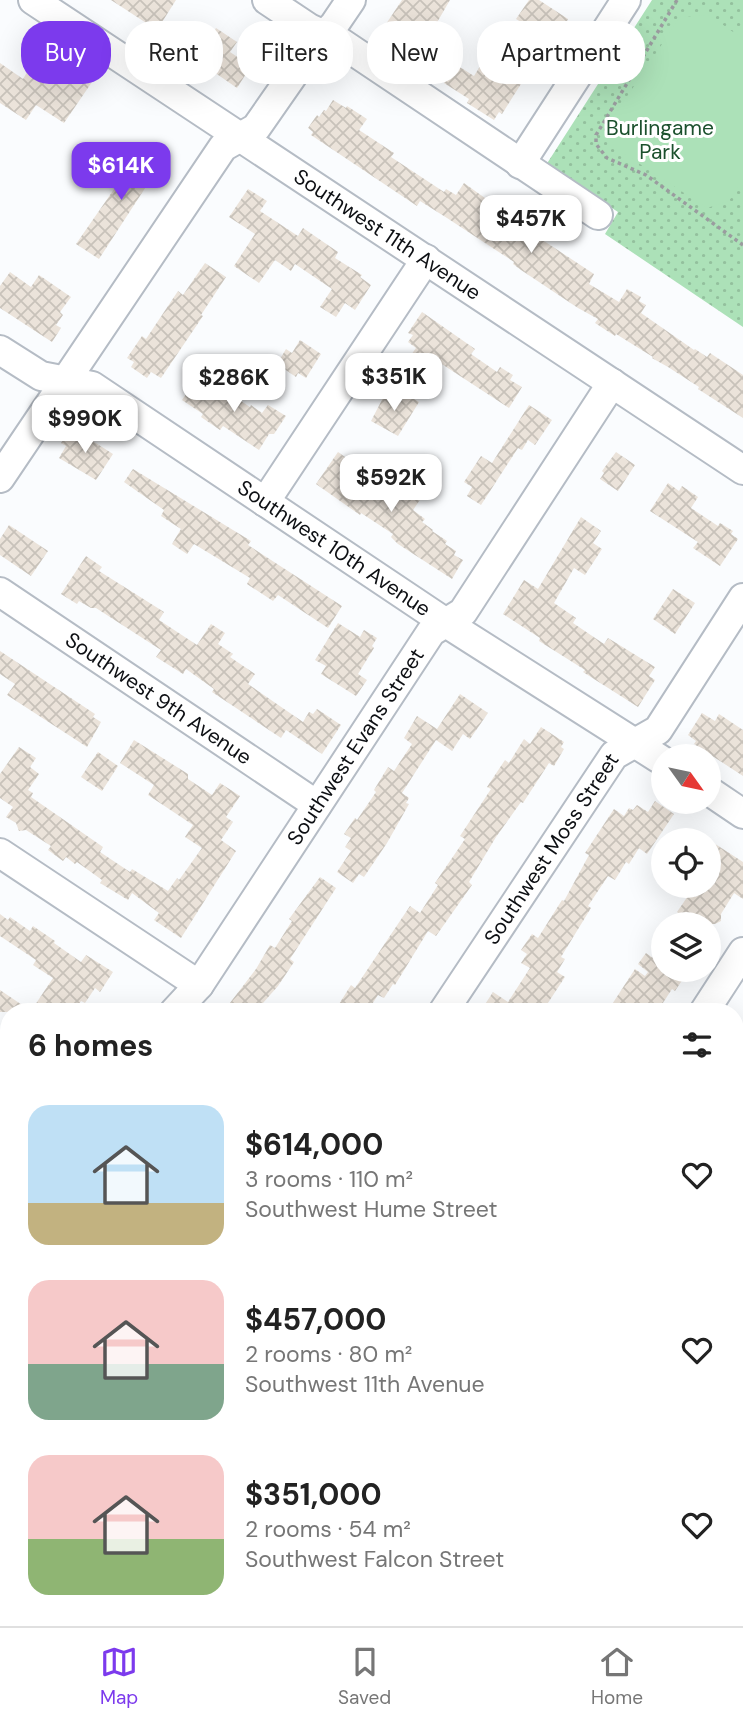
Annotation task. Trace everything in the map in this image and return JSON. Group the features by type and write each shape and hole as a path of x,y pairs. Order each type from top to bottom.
{"street":[{"name":"Southwest 11th Avenue","path":"33,0 743,470"},
{"path":"267,0 301,21"},
{"path":"337,21 351,0"},
{"path":"520,164 626,0"},
{"path":"353,51 598,215"},
{"path":"0,478 223,147 256,128 287,84"},
{"path":"265,502 426,259"},
{"name":"Southwest 10th Avenue","path":"0,350 41,376 92,386 446,623 651,753"},
{"name":"Southwest Evans Street","path":"182,1003 199,985 431,632 463,612 612,383"},
{"name":"Southwest 9th Avenue","path":"0,592 317,805"},
{"name":"Southwest Moss Street","path":"449,1003 614,755 658,730 743,598"},
{"path":"721,799 743,814"},
{"path":"0,853 199,985"},
{"path":"710,1003 743,952"}],"path":[{"path":"677,0 596,135 596,144 607,158 646,175 743,246"}],"green space":[{"name":"Burlingame Park","path":"652,0 743,0 743,327 605,234 618,212 546,165 598,84 645,84 645,21 639,21"},
{"path":"709,15 743,39 743,179 729,201 707,208 614,147 608,125 635,84 645,84 645,70 680,17"}],"building":[{"path":"111,0 176,0 163,21 143,21"},
{"path":"402,0 450,0 438,21 388,21"},
{"path":"529,0 539,0 568,19 519,21 516,19"},
{"path":"223,33 237,42 230,52 237,57 237,84 240,84 237,88 223,78"},
{"path":"0,63 21,78 21,84 91,84 64,123 36,105 26,120 0,103"},
{"path":"463,69 474,76 477,71 477,84 521,84 502,114 499,112 494,120 467,103 469,99 446,84 463,84"},
{"path":"333,100 367,119 359,130 394,153 391,157 444,192 446,189 456,195 464,183 510,216 520,201 554,224 544,241 594,274 589,284 619,302 627,289 641,297 639,301 646,305 641,313 694,350 707,357 710,353 743,375 743,418 653,357 595,323 598,319 447,218 420,201 417,206 311,135 313,132 308,128 317,115 319,117 326,111"},
{"path":"144,146 166,161 151,184 149,182 99,259 76,244"},
{"path":"248,189 267,201 260,211 298,236 303,228 338,252 335,258 362,275 360,277 371,285 355,310 345,303 336,317 320,307 332,289 295,264 291,271 275,260 259,283 234,266 255,234 229,217"},
{"path":"205,263 226,277 161,378 151,372 147,378 131,367 134,362 127,358 142,336 146,339 178,291 183,295"},
{"path":"10,272 31,287 39,275 71,297 60,312 63,315 56,325 61,328 52,342 0,308 0,286"},
{"path":"422,312 475,349 471,354 497,372 500,367 513,375 510,380 522,387 509,408 431,357 419,374 404,365 416,348 408,342 413,335 408,333"},
{"path":"300,340 321,354 306,378 298,373 296,377 277,364 286,349 292,353"},
{"path":"196,380 208,389 212,382 262,413 268,405 286,416 274,434 269,434 259,450 223,426 220,430 182,400"},
{"path":"385,394 400,403 406,394 419,402 398,436 371,421"},
{"path":"529,405 552,420 535,445 528,440 522,450 518,448 481,505 467,496 472,487 464,482 481,456 492,463"},
{"path":"70,430 78,435 80,433 113,454 96,480 59,458 66,446 61,443"},
{"path":"338,452 352,462 347,469 391,500 405,477 426,491 413,510 425,519 422,522 447,541 445,544 456,551 454,555 463,560 452,579 398,544 391,537 393,534 316,484"},
{"path":"616,452 635,465 618,491 600,479 604,473 602,471"},
{"path":"133,469 251,541 248,545 342,606 328,628 278,595 273,601 247,584 250,578 194,544 187,554 172,544 181,529 161,516 164,510 124,482"},
{"path":"668,483 679,491 682,486 698,497 691,508 718,526 720,523 733,531 731,534 738,539 720,566 693,548 698,542 650,511"},
{"path":"581,517 601,531 593,543 602,549 585,575 574,568 554,603 576,618 573,623 604,644 608,638 655,667 649,676 655,680 638,707 583,672 585,670 503,614 524,580 538,589"},
{"path":"9,525 48,551 31,576 0,555 0,539"},
{"path":"86,556 102,567 99,571 164,612 159,620 197,645 211,624 225,633 218,644 233,654 230,657 255,674 248,684 303,722 309,712 313,714 317,709 341,725 322,754 286,730 281,738 212,692 214,689 186,669 183,674 156,657 161,650 96,608 79,601 77,604 61,594"},
{"path":"673,589 695,603 675,634 653,619"},
{"path":"338,623 360,637 364,630 377,638 358,674 367,680 356,696 321,674 326,666 315,660"},
{"path":"0,651 95,714 93,717 101,722 87,747 7,695 15,684 0,674"},
{"path":"460,694 488,713 470,739 463,734 452,751 436,740 402,793 409,798 406,803 409,804 387,843 364,877 359,874 353,883 337,872 351,851 345,847 351,838 344,834 376,792 374,790 388,767 394,771 412,744 404,738 417,716 437,729"},
{"path":"702,713 715,721 719,714 743,730 743,776 721,762 721,744 694,744 696,741 688,735"},
{"path":"541,727 564,742 561,747 564,749 554,766 549,763 523,803 521,802 496,837 469,882 472,885 436,936 428,931 384,998 378,995 373,1003 340,1003 351,985 355,988 410,906 420,913 438,885 435,883 465,839 460,836 491,789 487,787 505,760 509,763 524,739 530,744"},
{"path":"134,740 188,774 188,779 212,795 220,783 240,796 226,817 233,822 221,840 236,851 181,938 154,920 159,913 132,893 128,900 100,883 102,880 77,862 75,864 66,857 63,861 48,850 51,846 26,830 19,831 16,823 6,817 13,807 0,798 0,774 19,747 36,758 30,767 39,774 28,790 33,793 31,797 103,847 100,852 130,872 132,869 168,891 202,848 185,837 193,825 148,795 154,785 120,763"},
{"path":"98,752 118,766 102,791 81,777"},
{"path":"637,805 648,812 651,807 651,814 674,814 665,828 651,828 651,848 647,854 639,848 615,880 608,876 588,906 591,908 561,957 565,959 557,972 565,977 548,1003 486,1003 493,992 508,1002 530,968 521,963 527,954 521,950 532,934 538,938 562,900 564,901 589,855 585,853 614,809 624,816 629,808 633,810"},
{"path":"721,848 743,862 743,899 734,893 721,914 677,912 687,898 721,898"},
{"path":"320,877 336,888 290,959 294,962 263,1003 230,1003 256,969 270,945 275,948 292,921 289,919"},
{"path":"0,914 8,920 10,917 30,931 33,926 81,962 86,955 113,972 100,992 95,988 85,1003 36,1003 53,978 33,965 36,960 0,936"},
{"path":"646,953 651,957 651,982 681,982 675,991 672,989 663,1003 613,1003 635,969 645,976 648,972 638,964"},
{"path":"0,990 19,1003 0,1003"}]}
